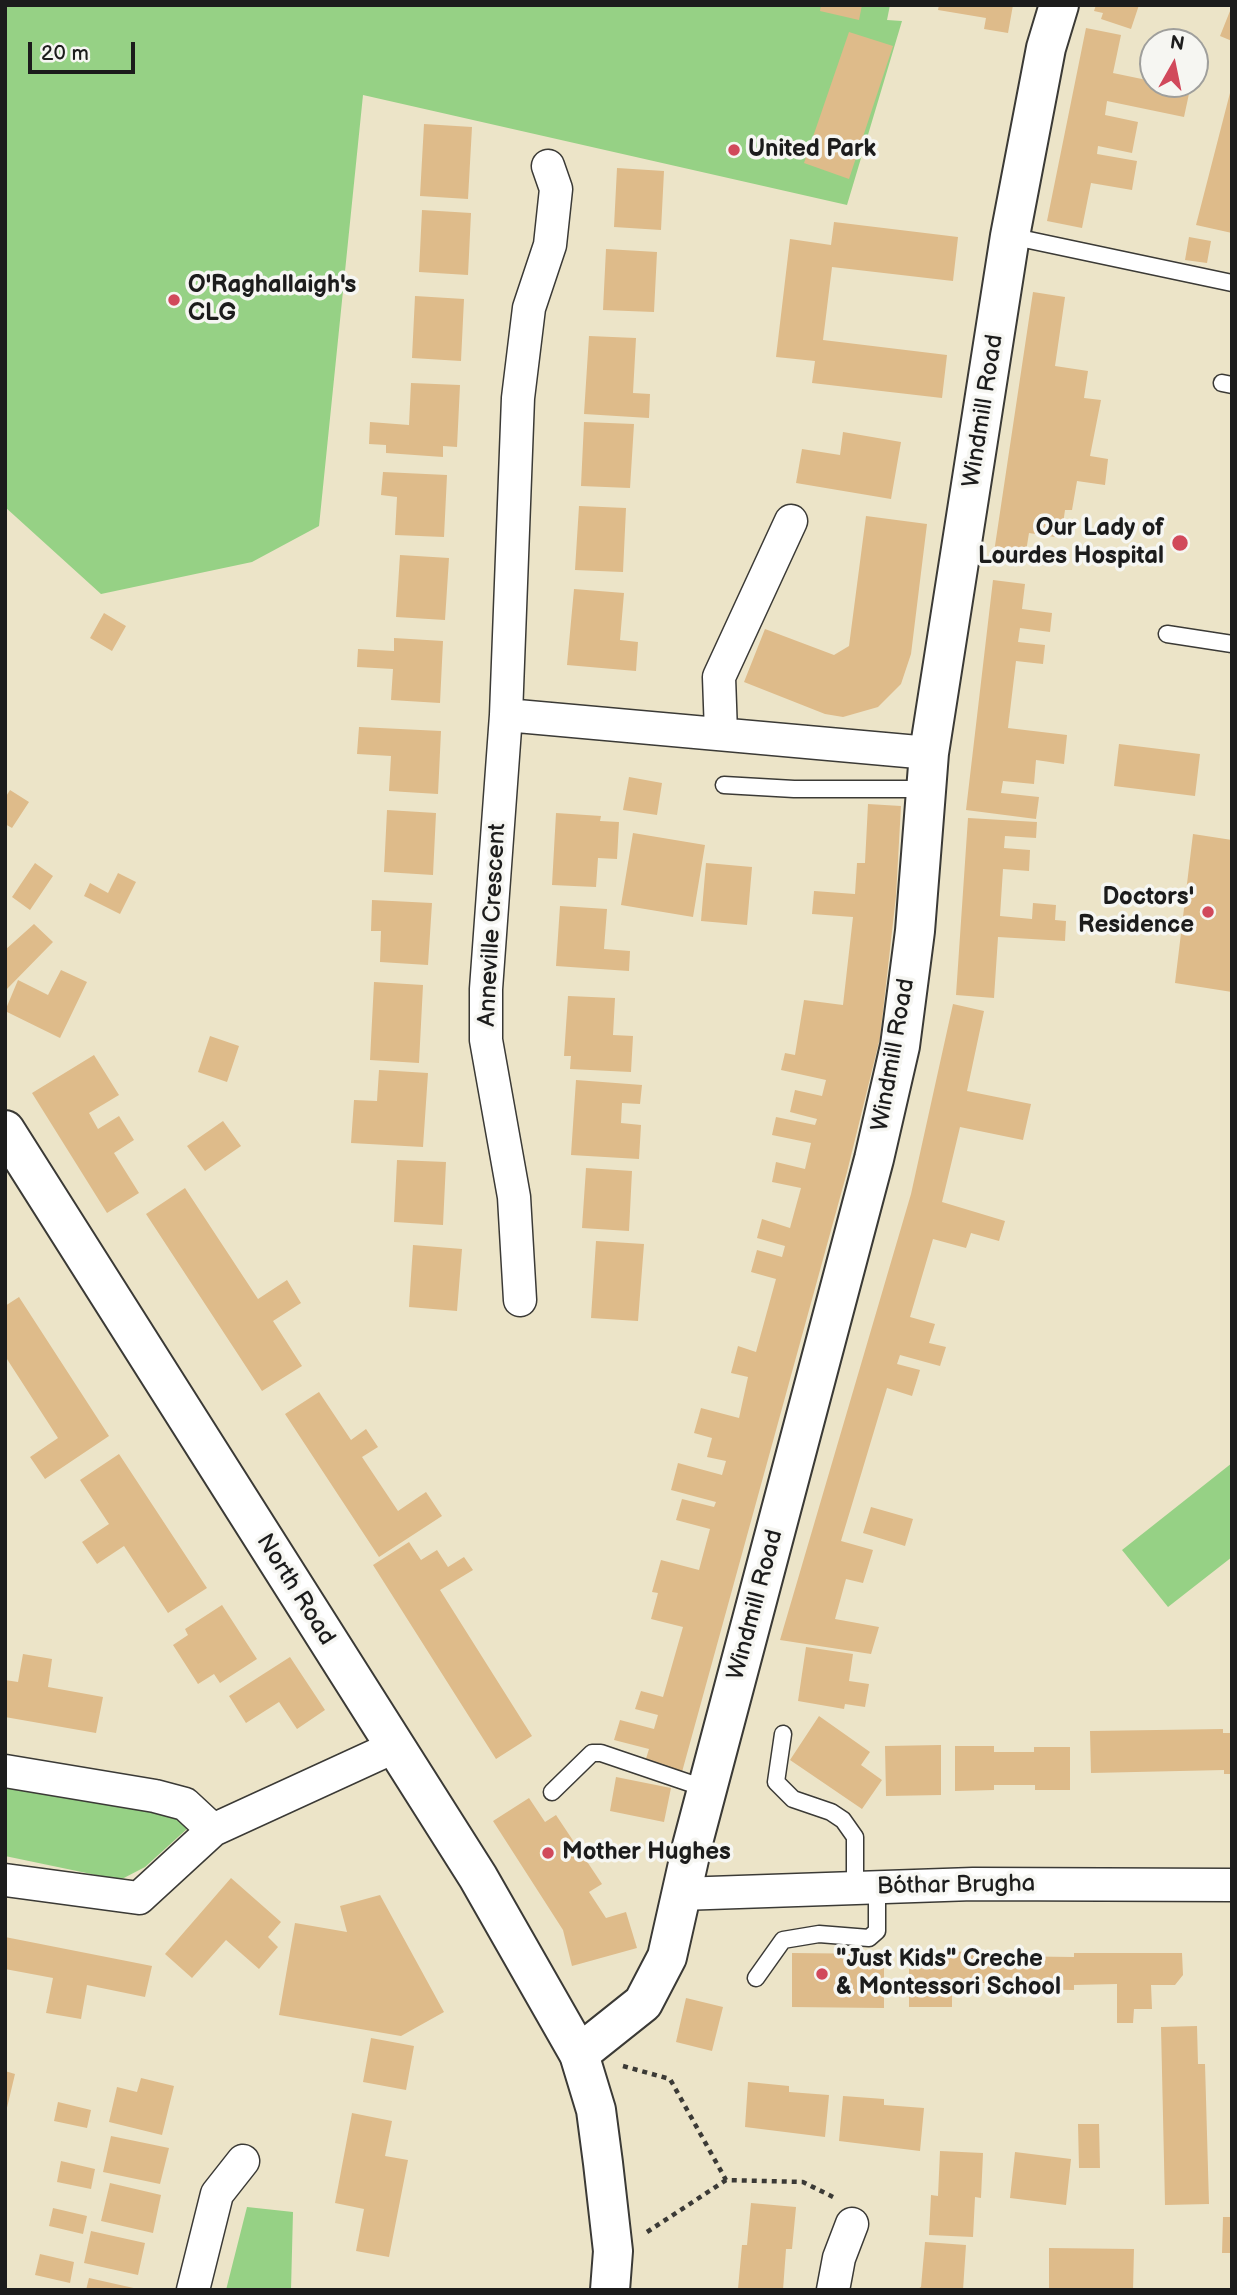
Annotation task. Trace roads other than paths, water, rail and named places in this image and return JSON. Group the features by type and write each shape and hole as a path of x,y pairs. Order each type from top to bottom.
{"street":[{"name":"Windmill Road","path":"579,2054 643,2003 667,1957 707,1789 874,1159 900,1046 915,931 928,771 1010,236 1046,48 1059,5"},
{"name":"Anneville Crescent","path":"520,1300 514,1197 486,1040 486,989 506,715 518,398 529,308 550,245 556,189 548,166"},
{"path":"721,733 719,677 791,521"},
{"path":"506,715 721,733 928,771"},
{"name":"North Road","path":"5,1130 478,1877 579,2054 596,2110 612,2251 610,2290"},
{"path":"5,1880 139,1898 213,1830 394,1747"},
{"path":"5,1771 155,1796 186,1804 213,1830"},
{"name":"Bóthar Brugha","path":"680,1894 866,1887 1232,1885"},
{"path":"194,2290 217,2194 243,2161"},
{"path":"833,2290 839,2258 852,2224"}],"lane":[{"path":"1010,236 1232,283"},
{"path":"1167,634 1232,643"},
{"path":"724,785 928,771"},
{"path":"756,1978 783,1940 819,1934 869,1938 877,1931 855,1837 843,1820 831,1812 793,1799 776,1782 783,1734"},
{"path":"552,1792 592,1753 601,1753 707,1789"}],"place":[{"name":"United Park","path":"734,150"},
{"name":"O'Raghallaigh's CLG","path":"174,300"},
{"name":"Our Lady of Lourdes Hospital","path":"1180,543"},
{"name":"Doctors' Residence","path":"1208,912"},
{"name":"Mother Hughes","path":"548,1853"},
{"name":"\"Just Kids\" Creche & Montessori School","path":"822,1974"}]}
